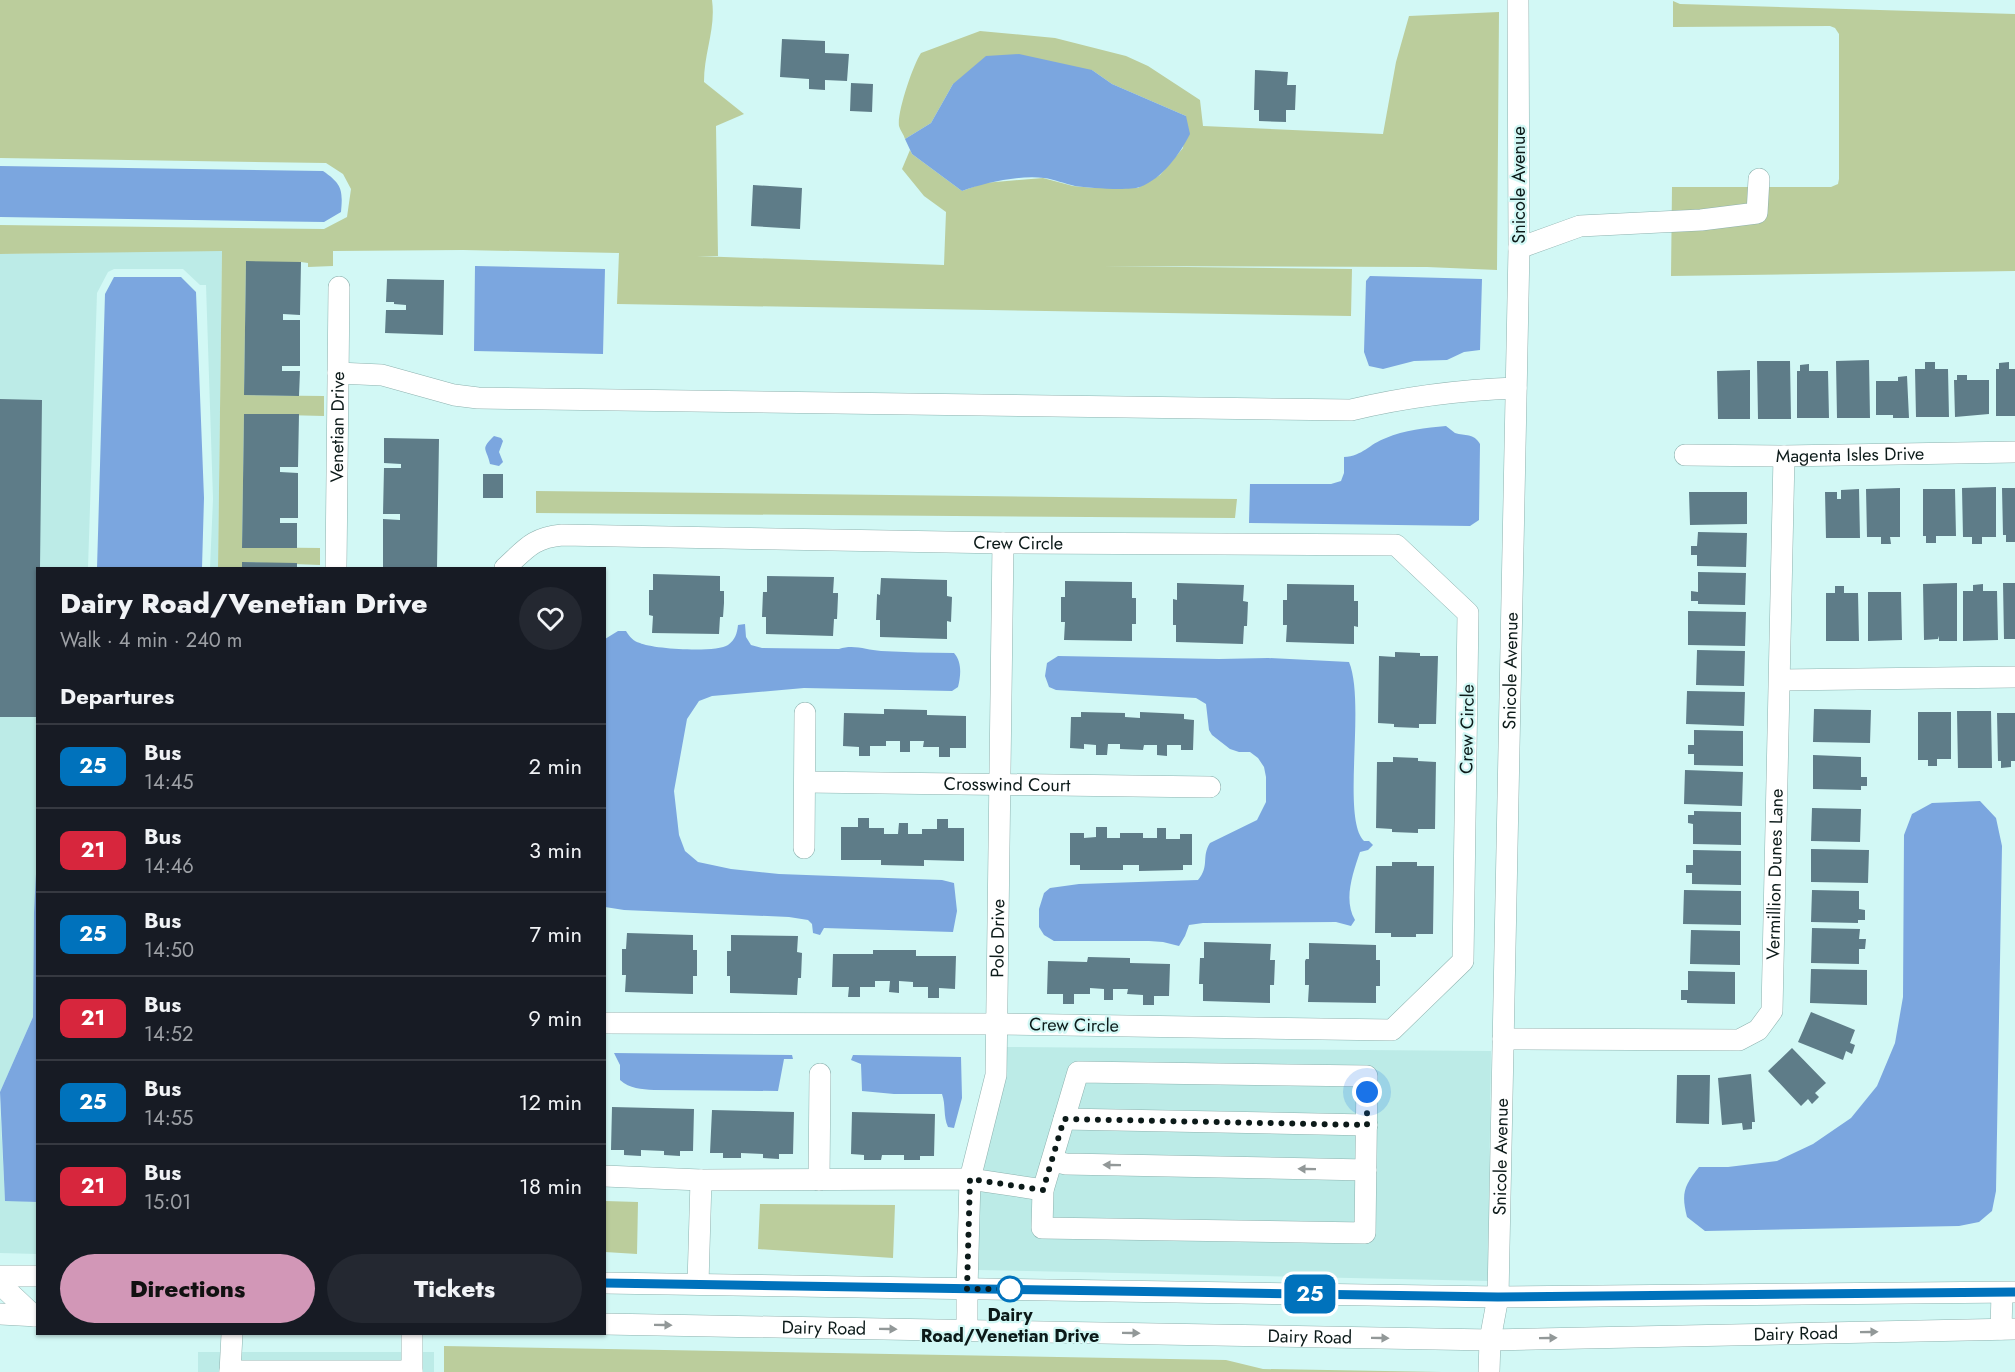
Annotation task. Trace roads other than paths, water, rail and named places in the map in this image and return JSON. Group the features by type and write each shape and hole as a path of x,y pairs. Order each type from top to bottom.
{"street":[{"name":"Snicole Avenue","path":"1490,1372 1490,1340 1498,1297 1519,248 1518,0"},
{"path":"1519,248 1580,226 1701,220 1757,213 1759,179"},
{"name":"Venetian Drive","path":"336,567 339,286"},
{"path":"338,373 382,375 454,395 478,398 1350,410 1394,400 1446,393 1516,388"},
{"name":"Magenta Isles Drive","path":"1685,455 1785,456 2015,452"},
{"name":"Vermillion Dunes Lane","path":"1503,1039 1739,1040 1758,1030 1772,1011 1785,456"},
{"name":"Crew Circle","path":"506,567 534,542 544,537 562,535 1003,543 1396,545 1468,613 1463,961 1392,1030 997,1024 606,1023"},
{"name":"Polo Drive","path":"967,1331 970,1179 996,1075 1003,543"},
{"path":"1780,680 2015,676"},
{"path":"804,848 805,713"},
{"name":"Crosswind Court","path":"805,782 1210,787"},
{"path":"1078,1072 1367,1076 1367,1125 1365,1233 1042,1227 1043,1190 1078,1072"},
{"path":"819,1180 820,1074"},
{"path":"1064,1119 1367,1125"},
{"path":"1052,1161 1066,1164 1366,1170"},
{"path":"606,1176 700,1180 970,1179 1043,1190"},
{"path":"698,1284 700,1180"},
{"path":"0,1276 36,1276"},
{"path":"606,1283 1498,1297 2008,1293 2008,1329"},
{"path":"0,1284 36,1316"},
{"path":"0,1314 36,1316"},
{"name":"Dairy Road","path":"606,1324 1490,1340 2008,1329"},
{"path":"232,1335 230,1372 412,1372 412,1335"}],"water":[{"path":"1019,54 1092,70 1112,84 1186,116 1190,134 1170,165 1156,178 1140,187 1089,188 1034,177 1002,180 962,191 912,154 905,139 931,123 953,84 986,56"},
{"path":"0,166 323,171 340,188 341,212 324,222 0,217"},
{"path":"475,266 605,269 603,354 474,351"},
{"path":"1370,276 1482,279 1480,350 1464,352 1447,360 1414,361 1383,369 1369,366 1364,352 1366,281"},
{"path":"114,277 181,277 196,292 204,498 202,567 97,567 105,294"},
{"path":"1446,426 1455,433 1472,436 1480,444 1479,520 1470,526 1249,523 1250,484 1331,484 1341,481 1344,473 1344,457 1361,452 1380,440 1400,433"},
{"path":"494,436 503,441 499,452 503,462 499,466 490,464 485,449"},
{"path":"745,624 746,637 751,645 762,648 839,649 855,647 881,651 954,653 960,669 958,687 952,691 804,688 712,696 699,701 687,719 674,791 679,835 685,851 698,862 731,869 779,874 942,880 954,883 957,911 953,932 824,928 820,935 813,933 812,924 808,920 789,917 624,910 606,907 606,638 618,631 626,631 634,640 647,645 711,649 728,645 735,636 738,625"},
{"path":"1058,656 1268,658 1349,662 1354,681 1355,704 1354,809 1357,828 1364,841 1369,841 1373,845 1368,850 1360,852 1352,877 1349,895 1351,912 1355,920 1351,926 1336,922 1203,923 1189,925 1179,946 1149,941 1054,941 1044,935 1039,927 1039,909 1044,893 1050,888 1079,884 1198,880 1204,870 1207,848 1210,843 1257,820 1266,802 1264,767 1250,752 1230,749 1212,735 1209,730 1206,704 1196,698 1056,690 1049,687 1045,676 1047,663"},
{"path":"1980,801 1996,818 2002,846 1996,1191 1992,1211 1979,1222 1959,1226 1705,1231 1687,1217 1684,1202 1687,1185 1699,1167 1728,1167 1777,1161 1813,1144 1851,1118 1877,1086 1895,1043 1903,997 1904,835 1912,814 1932,803"},
{"path":"36,874 36,1202 5,1201 0,1092 33,1017"},
{"path":"614,1053 792,1055 793,1059 784,1059 778,1091 654,1090 632,1087 620,1080 620,1065"},
{"path":"853,1055 961,1057 962,1098 954,1128 948,1127 946,1123 942,1094 862,1091 861,1064 851,1060"}],"place":[{"name":"Dairy Road/Venetian Drive","path":"1010,1289"}]}
